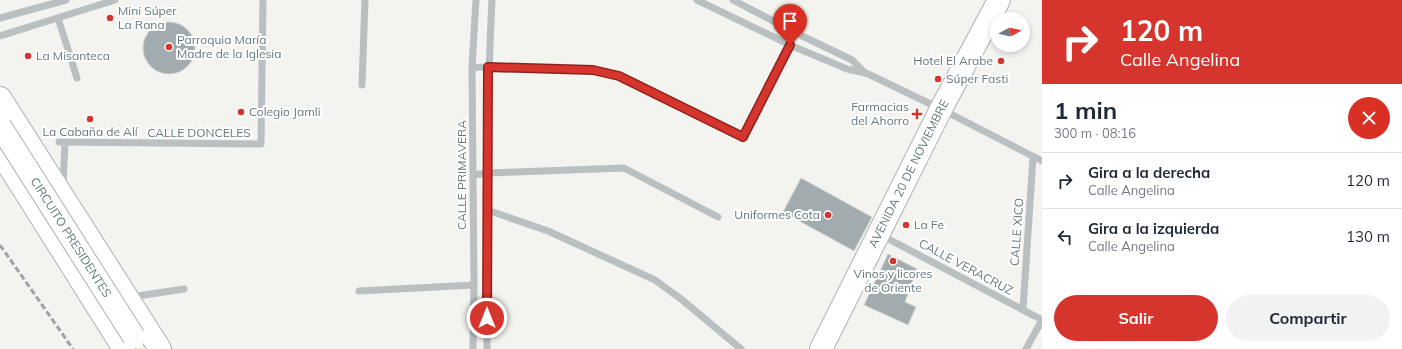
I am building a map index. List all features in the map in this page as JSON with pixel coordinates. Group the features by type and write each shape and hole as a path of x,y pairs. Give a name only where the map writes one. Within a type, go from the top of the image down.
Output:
{"main road":[{"name":"AVENIDA 20 DE NOVIEMBRE","path":"821,349 941,109 999,0"},
{"path":"0,98 126,298 160,349"},
{"name":"CIRCUITO PRESIDENTES","path":"0,126 131,346"},
{"path":"0,133 9,130 16,130 22,133"},
{"name":"CIRCUITO PRESIDENTES","path":"0,152 131,346"},
{"path":"0,169 110,349"}],"street":[{"path":"0,18 66,0"},
{"path":"0,36 115,0"},
{"name":"CALLE DONCELES","path":"62,197 62,143 261,144 263,0"},
{"path":"362,85 365,0"},
{"name":"CALLE PRIMAVERA","path":"473,349 474,285 472,67 476,0"},
{"name":"CALLE PRIMAVERA","path":"487,349 488,67 492,0"},
{"path":"697,0 790,45 847,69 866,73 941,109 1042,161"},
{"path":"733,0 852,60 866,73"},
{"path":"58,18 78,78"},
{"path":"472,67 593,70 619,76 743,137 796,33"},
{"name":"CALLE XICO","path":"1023,309 1033,157"},
{"path":"473,175 488,173 624,168 718,216"},
{"path":"487,210 548,231 655,280 681,299 741,349"},
{"name":"CALLE VERACRUZ","path":"879,234 1042,320"},
{"path":"359,291 474,285"},
{"path":"126,298 184,289"},
{"path":"1026,349 1042,320"}],"building":[{"name":"Parroquia María Madre de la Iglesia","path":"164,22 174,22 188,29 195,43 195,53 188,67 174,74 164,74 154,70 147,63 143,53 143,43 147,33 154,26"},
{"name":"Uniformes Cota","path":"801,178 872,217 854,251 783,212"},
{"path":"888,254 917,269 905,302 916,307 908,325 864,305"}],"railway":[{"path":"0,245 73,349"}],"place":[{"name":"Mini Súper La Rana","path":"110,18"},
{"name":"Parroquia María Madre de la Iglesia","path":"169,47"},
{"name":"La Misanteca","path":"28,56"},
{"name":"Hotel El Arabe","path":"1001,61"},
{"name":"Súper Fasti","path":"938,79"},
{"name":"Colegio Jamli","path":"241,112"},
{"name":"Farmacias del Ahorro","path":"917,114"},
{"name":"La Cabaña de Alí","path":"90,119"},
{"name":"Uniformes Cota","path":"828,215"},
{"name":"La Fe","path":"906,225"},
{"name":"Vinos y licores de Oriente","path":"893,261"}],"route":[{"path":"487,318 488,67 593,70 619,76 743,137 790,45"}]}
